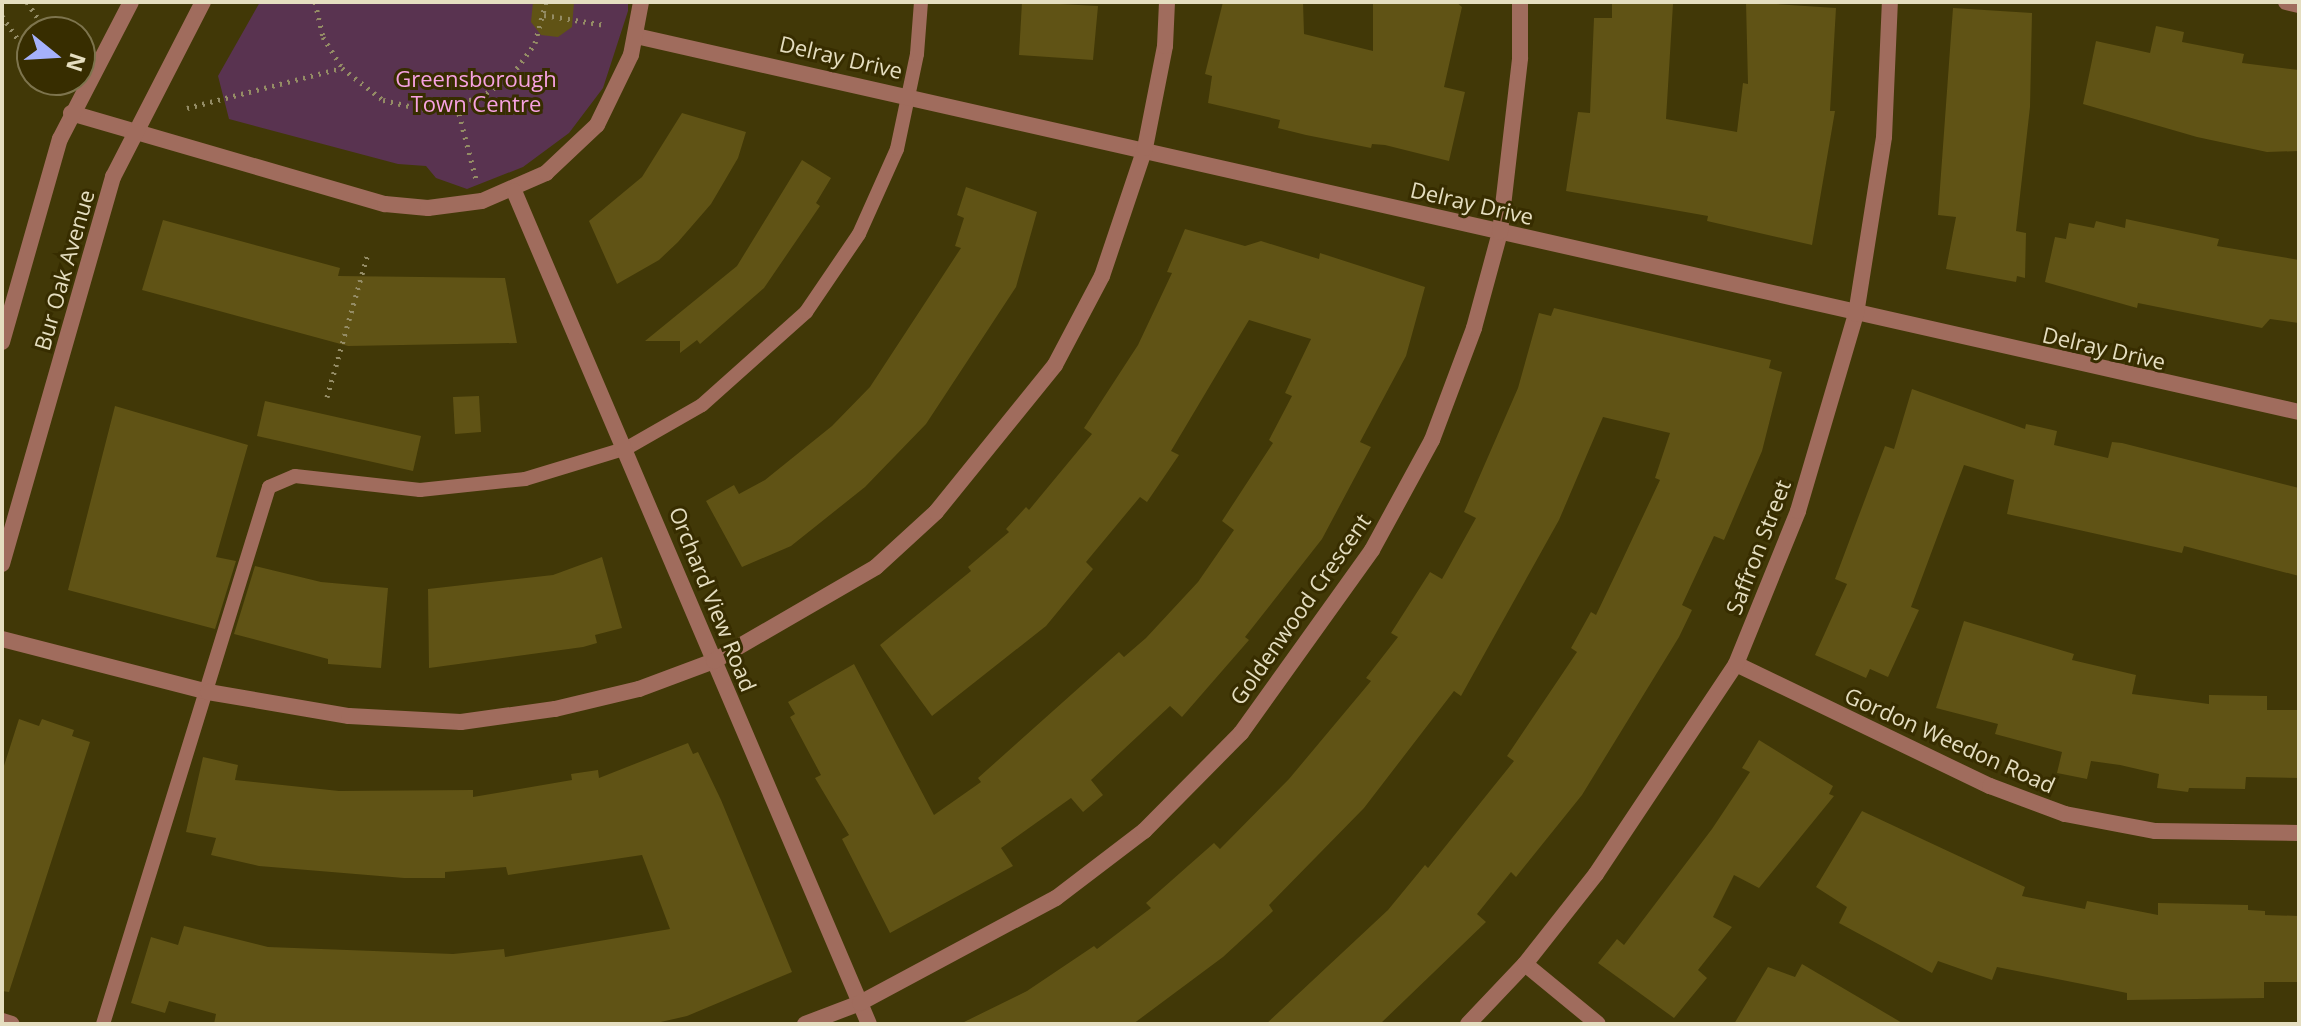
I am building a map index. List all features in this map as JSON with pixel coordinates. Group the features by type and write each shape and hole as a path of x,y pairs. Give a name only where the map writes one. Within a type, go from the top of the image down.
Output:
{"street":[{"name":"Bur Oak Avenue","path":"2,342 45,183 71,113 131,2"},
{"name":"Bur Oak Avenue","path":"2,564 113,177 132,134 203,2"},
{"path":"71,113 132,134 385,204 428,208 482,201 514,191 553,168 597,125 617,91 636,36 641,2"},
{"path":"2,639 208,692 349,716 461,722 611,695 714,661 876,567 936,512 994,445 1055,365 1102,276 1145,148 1165,46 1167,2"},
{"name":"Goldenwood Crescent","path":"805,1024 860,1003 1056,898 1144,831 1241,733 1372,550 1432,440 1474,328 1500,232 1520,58 1520,2"},
{"name":"Saffron Street","path":"1468,1024 1525,964 1674,765 1736,664 1798,511 1856,314 1884,137 1890,2"},
{"path":"2286,2 2299,5"},
{"name":"Delray Drive","path":"636,36 1145,148 1856,314 2299,412"},
{"name":"Orchard View Road","path":"514,191 627,448 869,1024"},
{"name":"Gordon Weedon Road","path":"1736,664 1990,786 2065,814 2155,831 2299,833"},
{"path":"1525,964 1598,1024"},
{"path":"2,1021 12,1024"}],"lane":[{"path":"103,1024 208,692 260,504 275,482 295,476 385,489 455,490 525,479 627,448 715,396 806,312 859,234 880,193 910,96 921,2"}],"path":[{"path":"315,2 323,37 342,68 366,90 402,106 457,106 480,98 512,75 535,43 546,2"},
{"path":"544,15 605,25"},
{"path":"2,16 16,37"},
{"path":"187,108 342,68"},
{"path":"457,106 482,201"},
{"path":"327,397 368,253"}],"green space":[{"name":"Greensborough Town Centre","path":"260,2 628,2 628,11 603,88 569,133 523,167 467,189 436,178 426,166 398,164 229,119 218,76"}],"building":[{"path":"533,2 574,2 572,27 558,37 541,35 531,22"},
{"path":"1022,2 1098,6 1093,60 1019,55"},
{"path":"1223,2 1303,2 1304,34 1373,51 1373,2 1456,2 1462,7 1444,87 1465,92 1449,161 1385,145 1372,144 1371,148 1306,135 1278,128 1280,120 1208,103 1212,76 1205,74"},
{"path":"1746,2 1836,8 1830,111 1835,111 1812,245 1707,221 1708,216 1566,191 1578,112 1590,113 1594,18 1612,18 1612,4 1673,4 1666,119 1737,132 1743,83 1748,84"},
{"path":"1953,8 2032,13 2030,107 2016,231 2026,233 2025,278 2017,276 2016,282 1946,269 1956,217 1938,215"},
{"path":"2156,26 2184,32 2182,42 2244,54 2242,63 2299,70 2299,151 2267,152 2197,137 2083,104 2096,41 2150,53"},
{"path":"682,113 746,132 738,158 711,204 678,242 659,260 617,284 589,221 642,177"},
{"path":"802,160 831,178 816,203 820,206 764,288 700,344 697,340 680,353 680,341 645,341 737,266"},
{"path":"966,187 1037,212 1016,287 926,424 865,487 791,546 742,567 706,501 734,485 739,494 765,480 832,426 870,387 961,248 955,246 964,218 957,215"},
{"path":"2126,219 2219,239 2217,246 2299,260 2299,323 2270,319 2262,328 2138,303 2137,308 2045,282 2055,237 2066,239 2069,223 2094,228 2096,221 2125,228"},
{"path":"163,220 340,268 338,276 505,278 517,343 348,346 142,290"},
{"path":"1185,229 1245,246 1261,241 1319,259 1320,253 1425,287 1406,356 1360,442 1371,447 1322,539 1245,637 1249,640 1182,717 1170,706 1091,780 1103,795 1083,812 1071,798 1001,848 1013,866 890,933 842,839 849,835 815,778 821,775 790,717 795,714 788,702 854,664 934,815 981,782 978,778 1119,652 1124,657 1146,638 1198,582 1234,530 1222,521 1273,443 1269,440 1292,396 1285,393 1311,339 1249,320 1171,451 1179,455 1147,502 1140,497 1086,562 1093,569 1046,626 932,716 880,645 971,571 968,567 1009,532 1006,529 1026,507 1029,510 1092,434 1084,428 1138,345 1172,273 1167,272"},
{"path":"1554,308 1771,360 1769,368 1782,372 1762,451 1724,540 1714,536 1682,605 1692,610 1679,637 1582,795 1516,877 1511,872 1477,914 1486,922 1380,1024 1266,1024 1388,910 1425,865 1428,868 1514,761 1507,756 1577,652 1571,648 1591,612 1596,615 1620,565 1660,480 1655,478 1670,433 1603,417 1559,520 1461,696 1454,691 1364,808 1269,905 1273,911 1223,957 1133,1024 960,1024 1027,991 1094,946 1097,949 1151,908 1146,903 1214,843 1220,849 1289,779 1371,681 1366,678 1398,637 1391,633 1430,572 1442,579 1476,518 1464,512 1518,388 1539,313 1551,316"},
{"path":"1912,389 2025,429 2026,424 2057,431 2054,445 2108,458 2112,442 2122,443 2299,488 2299,576 2184,546 2182,553 2007,514 2014,480 1964,465 1911,607 1919,610 1888,677 1870,669 1866,678 1815,655 1847,584 1835,579 1885,446 1894,449"},
{"path":"479,396 481,432 455,434 453,397"},
{"path":"265,401 421,436 413,471 257,436"},
{"path":"115,406 248,445 216,557 236,561 215,629 68,590"},
{"path":"602,557 622,628 595,635 597,643 583,647 429,668 428,589 553,575"},
{"path":"255,566 321,582 388,588 381,668 328,664 328,659 234,634"},
{"path":"1964,621 2074,654 2072,660 2136,675 2132,694 2209,704 2209,695 2267,696 2267,710 2299,710 2299,778 2246,777 2245,789 2189,788 2188,792 2157,788 2159,774 2120,765 2091,761 2087,779 2057,773 2062,752 1995,734 1998,724 1936,708"},
{"path":"19,719 39,726 42,719 74,730 72,736 90,742 9,992 2,991 2,772"},
{"path":"1759,740 1833,786 1829,794 1834,796 1759,888 1734,875 1713,917 1732,927 1698,970 1707,978 1674,1018 1598,963 1617,939 1624,945 1712,829 1750,772 1742,768"},
{"path":"688,743 693,754 698,752 721,800 792,972 687,1016 652,1024 214,1024 216,1014 169,1001 165,1013 131,1003 151,937 178,945 184,926 268,947 453,954 504,949 505,957 670,929 642,855 508,875 506,867 445,872 445,878 404,878 259,866 211,855 216,838 186,832 203,757 238,765 235,780 339,791 473,790 473,797 572,780 571,774 598,770 599,778"},
{"path":"1862,811 2025,887 2022,896 2085,909 2087,901 2158,915 2158,903 2248,905 2248,910 2265,911 2265,915 2299,916 2299,982 2264,982 2264,998 2127,1000 2127,993 1997,967 1992,980 1938,961 1932,973 1839,923 1847,907 1816,887"},
{"path":"1802,964 1904,1024 1734,1024 1768,967 1795,977"}]}
